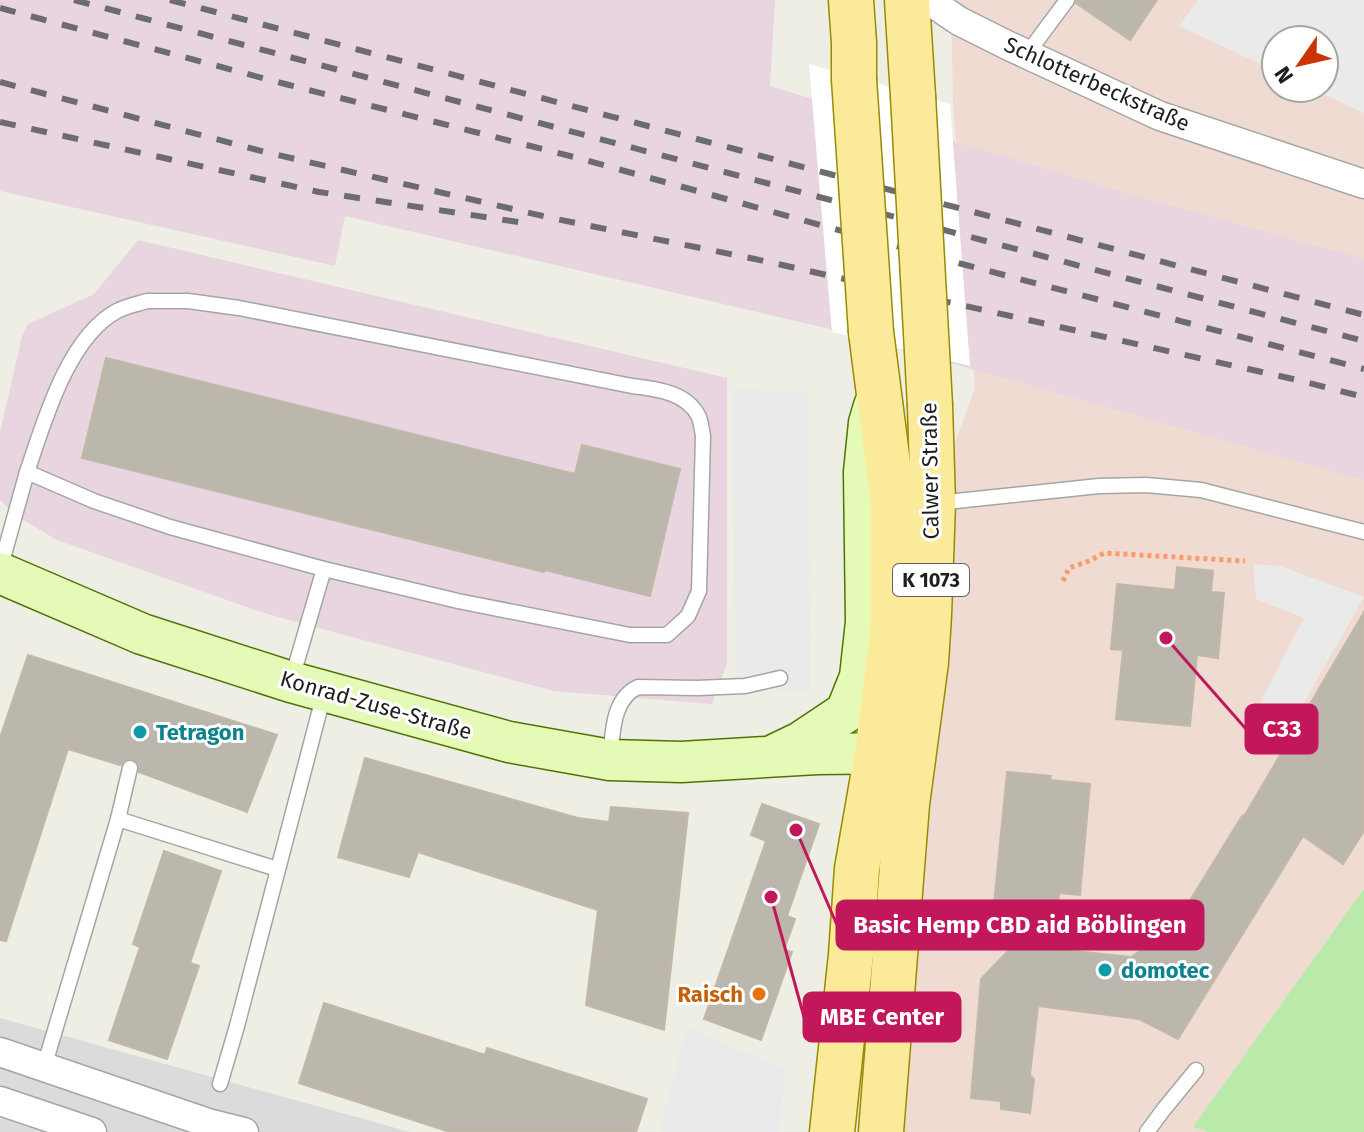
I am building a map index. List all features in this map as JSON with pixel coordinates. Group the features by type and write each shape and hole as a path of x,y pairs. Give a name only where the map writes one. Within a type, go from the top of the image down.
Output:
{"main road":[{"name":"Calwer Straße","path":"851,0 871,332 878,392 913,503"},
{"name":"Calwer Straße","path":"881,1132 907,804 895,753 893,626 930,406 907,0"},
{"name":"Calwer Straße","path":"832,1132 857,869 895,753"}],"street":[{"name":"Schlotterbeckstraße","path":"928,0 959,21 1160,116 1364,184"},
{"name":"Calwer Straße","path":"846,712 860,677 866,622 864,472 869,423 878,392"},
{"name":"Konrad-Zuse-Straße","path":"0,571 142,634 307,687 509,742 610,760 681,762 895,753"},
{"name":"Konrad-Zuse-Straße","path":"769,758 801,742 846,712"},
{"path":"0,1052 208,1123 244,1132"},
{"path":"0,1101 92,1132"}],"lane":[{"path":"1027,54 1067,0"},
{"path":"0,571 27,472 51,404 72,359 93,331 117,311 147,301 188,301 239,308 666,391 685,401 698,415 703,436 699,591 688,616 667,635 630,635 458,601 324,569 170,527 94,501 27,472"},
{"path":"913,503 1099,486 1146,485 1201,490 1364,532"},
{"path":"220,1084 277,869 307,687 307,625 324,569"},
{"path":"610,760 615,719 629,691 638,687 745,686 780,678"},
{"path":"44,1067 118,819 130,768"},
{"path":"118,819 277,869"},
{"path":"1147,1132 1196,1070"}],"path":[{"path":"1063,581 1069,568 1104,553 1245,561"}],"shaded area":[{"path":"0,0 775,0 770,86 1126,193 1364,259 1364,480 830,329 345,216 335,266 0,191"},
{"path":"951,0 1364,0 1364,1132 881,1132 933,503 975,388 953,105"},
{"path":"1198,0 1364,0 1364,113 1340,102 1340,24 1260,24 1260,64 1179,26"},
{"path":"138,240 727,378 727,664 712,704 554,691 307,625 264,613 57,540 15,515 0,500 0,433 22,336 28,324 94,294"},
{"path":"732,390 808,391 810,692 736,687"},
{"path":"1253,564 1280,566 1364,597 1287,732 1251,720 1304,618 1256,599"},
{"path":"0,1018 410,1132 0,1132"},
{"path":"687,1028 785,1068 780,1132 659,1132"}],"green space":[{"path":"1364,889 1364,1132 1208,1132 1193,1127"}],"pier":[{"path":"809,64 950,104 970,366 832,332"}],"building":[{"path":"1077,0 1157,0 1130,40 1076,3"},
{"path":"106,358 575,474 582,445 680,469 650,596 82,458"},
{"path":"1177,567 1213,571 1211,592 1224,593 1218,658 1197,655 1190,726 1116,719 1123,650 1111,649 1117,584 1175,590"},
{"path":"1364,612 1364,831 1343,864 1303,836 1178,1039 1139,1019 1038,1006 1030,1075 1034,1079 1030,1113 1001,1109 1001,1101 971,1098 981,979 1035,923 1002,919 1003,905 994,904 1007,772 1090,784 1080,895 1059,893 1055,949 1131,957 1173,928 1245,815"},
{"name":"Tetragon","path":"28,655 277,735 247,812 139,772 139,764 133,759 126,759 120,765 68,749 6,941 0,940 0,738"},
{"path":"365,758 578,818 609,822 611,807 688,813 664,1030 586,1005 598,910 418,852 409,877 338,857"},
{"path":"762,804 819,824 787,916 795,919 784,950 792,952 761,1040 704,1019 766,841 751,835"},
{"path":"164,851 221,871 190,963 199,966 167,1059 109,1040 140,947 133,944"},
{"path":"324,1003 485,1055 487,1048 647,1099 636,1132 450,1132 299,1083"}],"railway":[{"path":"74,0 1364,341"},
{"path":"170,0 1364,315"},
{"path":"0,8 574,157 962,264 1364,369"},
{"path":"0,82 265,152 1364,397"},
{"path":"0,122 319,192 531,224"}],"place":[{"name":"C33","path":"1166,638"},
{"name":"Tetragon","path":"140,732"},
{"name":"Basic Hemp CBD aid Böblingen","path":"796,830"},
{"name":"MBE Center","path":"771,897"},
{"name":"domotec","path":"1105,970"},
{"name":"Raisch","path":"759,994"}]}
